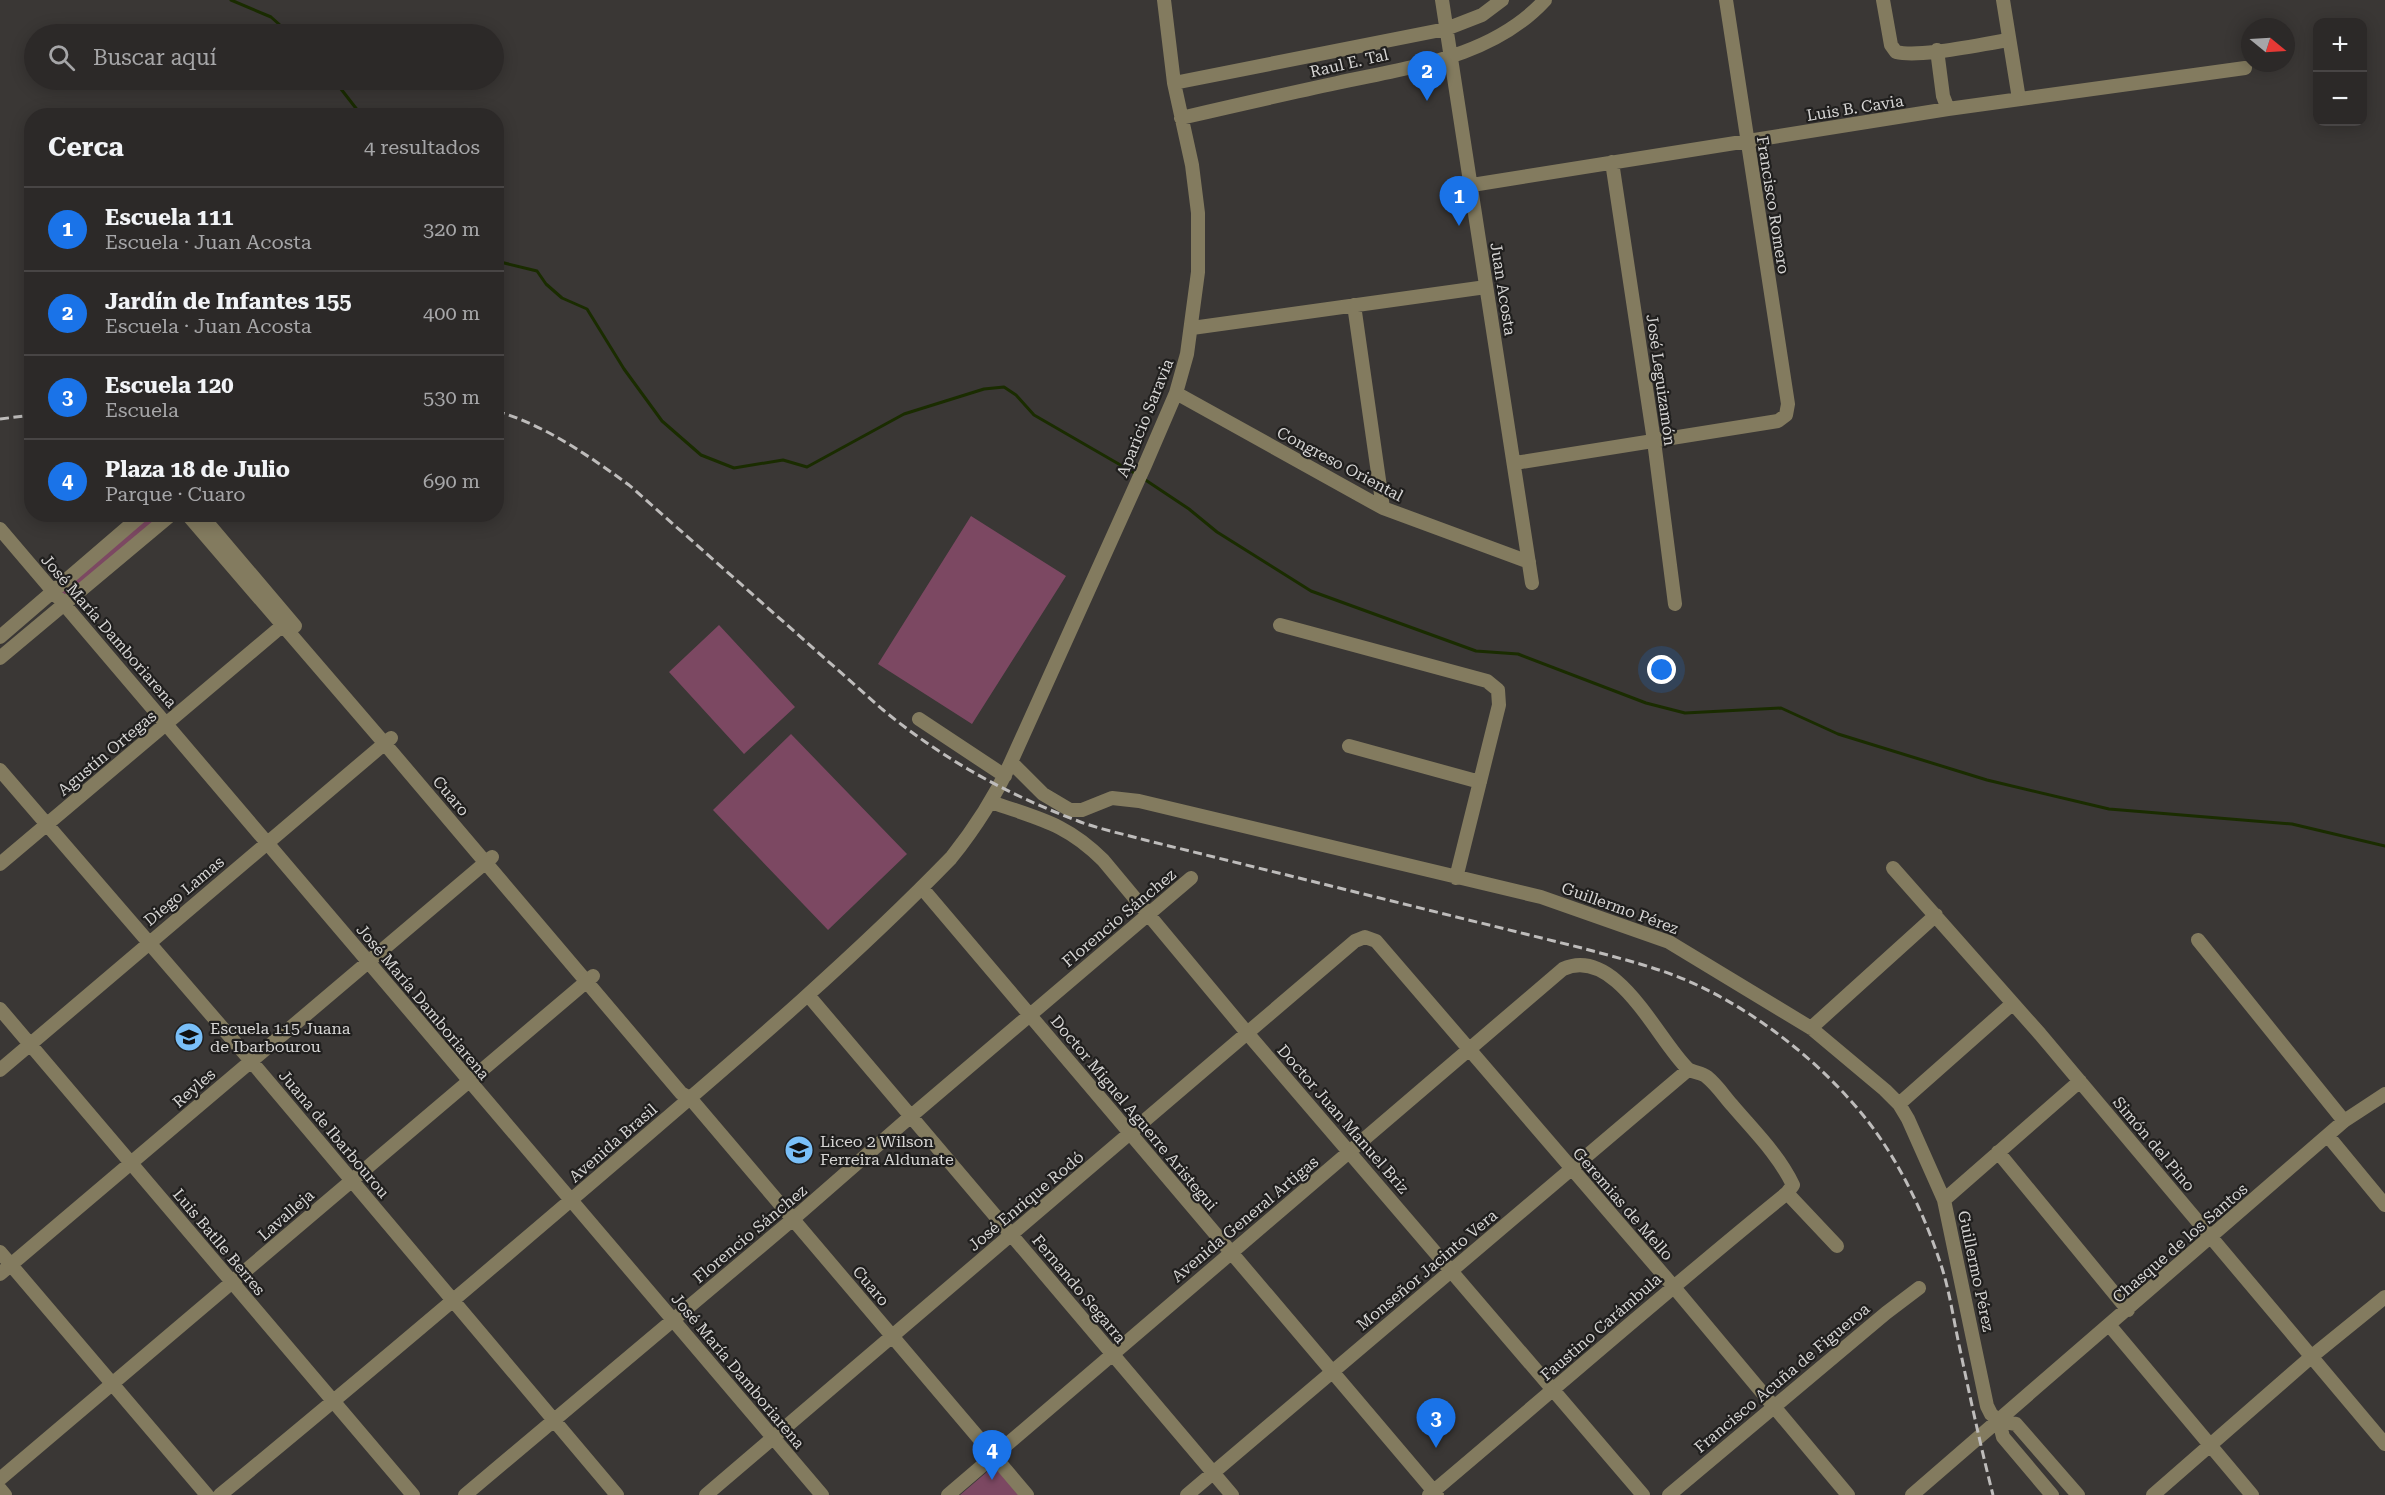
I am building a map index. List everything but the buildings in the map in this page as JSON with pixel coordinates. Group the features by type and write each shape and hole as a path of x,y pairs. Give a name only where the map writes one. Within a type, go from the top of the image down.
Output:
{"street":[{"name":"Aparicio Saravia","path":"1002,782 1176,393 1192,328 1198,273 1198,213 1195,183 1174,83 1164,0"},
{"name":"Juan Acosta","path":"1442,0 1533,583"},
{"name":"Raul E. Tal","path":"1174,83 1446,29 1482,15 1502,0"},
{"name":"Raul E. Tal","path":"1181,117 1450,56 1486,43 1507,31 1545,0"},
{"name":"Francisco Romero","path":"1654,441 1778,421 1786,415 1788,404 1726,0"},
{"path":"1882,0 1892,45 1896,52 1904,54 2009,40"},
{"path":"2003,0 2019,99"},
{"path":"1937,50 1943,96 1948,109"},
{"name":"Luis B. Cavia","path":"1472,184 1948,109 2241,69"},
{"name":"José Leguizamón","path":"1612,162 1654,441 1675,604"},
{"path":"1192,328 1486,286"},
{"path":"1354,305 1383,508"},
{"name":"Congreso Oriental","path":"1176,393 1383,508 1529,561"},
{"path":"1515,463 1654,441"},
{"path":"0,637 134,522"},
{"path":"0,658 163,522"},
{"name":"Cuaro","path":"193,522 286,623 590,979 687,1088 690,1098 1027,1495"},
{"name":"Cuaro","path":"206,522 286,623"},
{"name":"José María Damboriarena","path":"0,529 822,1495"},
{"name":"Agustín Ortegas","path":"0,864 286,623"},
{"path":"1280,625 1487,681 1498,690 1499,705 1456,878"},
{"path":"919,719 1002,782"},
{"name":"Diego Lamas","path":"0,1070 388,741"},
{"path":"1349,746 1480,782"},
{"name":"Guillermo Pérez","path":"1011,762 1043,794 1070,810 1082,810 1113,798 1139,801 1541,897 1669,942 1811,1028 1841,1051 1899,1104 1944,1200 1987,1406 1999,1421 2003,1437 2052,1495"},
{"name":"Juana de Ibarbourou","path":"0,770 617,1495"},
{"name":"Avenida Brasil","path":"220,1495 571,1200 808,995 922,888 958,850 1002,782"},
{"name":"Doctor Juan Manuel Briz","path":"991,802 1058,825 1084,842 1103,860 1248,1034 1643,1495"},
{"name":"Reyles","path":"0,1274 489,860"},
{"name":"Simón del Pino","path":"1893,868 2080,1081 2385,1444"},
{"name":"Florencio Sánchez","path":"465,1495 792,1220 910,1116 1191,878"},
{"name":"Doctor Miguel Aguerre Aristegui","path":"922,888 1433,1494"},
{"path":"1811,1028 1936,915"},
{"name":"José Enrique Rodó","path":"706,1495 1355,941 1370,938"},
{"name":"Geremias de Mello","path":"1370,938 1376,941 1848,1495"},
{"path":"2198,940 2344,1121"},
{"name":"Avenida General Artigas","path":"948,1495 1563,969 1579,964 1598,970 1614,980 1628,992 1688,1070"},
{"name":"Lavalleja","path":"0,1479 590,979"},
{"name":"Fernando Segarra","path":"808,995 1232,1495"},
{"path":"1899,1104 2012,1004"},
{"name":"Luis Batlle Berres","path":"0,1009 231,1284 413,1495"},
{"path":"1688,1070 1707,1077 1782,1162 1790,1189 1837,1246"},
{"name":"Monseñor Jacinto Vera","path":"1186,1495 1333,1373 1688,1070"},
{"path":"1944,1200 2080,1081"},
{"name":"Chasque de los Santos","path":"1912,1495 2110,1326 2344,1121 2385,1094"},
{"path":"2328,1136 2385,1205"},
{"path":"1998,1152 2128,1310"},
{"name":"Faustino Carámbula","path":"1433,1494 1672,1286 1790,1189"},
{"path":"0,1252 207,1495"},
{"name":"Francisco Acuña de Figueroa","path":"1669,1495 1919,1288"},
{"path":"2153,1495 2311,1357 2385,1297"},
{"path":"2110,1326 2253,1495"},
{"path":"1999,1421 2016,1425 2078,1495"},
{"path":"0,1489 5,1495"}],"shaded area":[{"path":"971,516 1066,576 972,724 878,664"},
{"path":"141,522 155,522 66,596 63,596 61,590"},
{"path":"719,625 795,707 744,754 669,672"},
{"path":"791,734 907,854 828,930 713,810"},
{"path":"995,1465 1020,1495 960,1495"}],"waterway":[{"path":"231,0 271,17 279,24"},
{"path":"342,90 356,108"},
{"path":"504,263 537,271 546,284 562,298 587,309 624,369 662,421 701,455 734,468 783,460 807,467 904,414 984,389 1004,387 1016,395 1034,415 1136,474"},
{"path":"1144,479 1189,509 1217,532 1311,591 1476,651 1518,654 1646,703 1685,713 1781,708 1838,734 1987,780 2109,809 2292,824 2385,846"}],"railway":[{"path":"504,414 549,433 629,485 904,727 951,759 1000,787 1078,821 1111,831 1641,964 1699,986 1747,1012 1770,1028 1814,1064 1853,1103 1892,1156 1911,1192 1928,1228 1944,1274 1993,1495"},
{"path":"0,419 24,416"}],"place":[{"name":"Jardín de Infantes 155","path":"1427,101"},
{"name":"Escuela 111","path":"1459,226"},
{"name":"Escuela 115 Juana de Ibarbourou","path":"189,1037"},
{"name":"Liceo 2 Wilson Ferreira Aldunate","path":"799,1150"},
{"name":"Escuela 120","path":"1436,1448"},
{"name":"Plaza 18 de Julio","path":"992,1480"}]}
